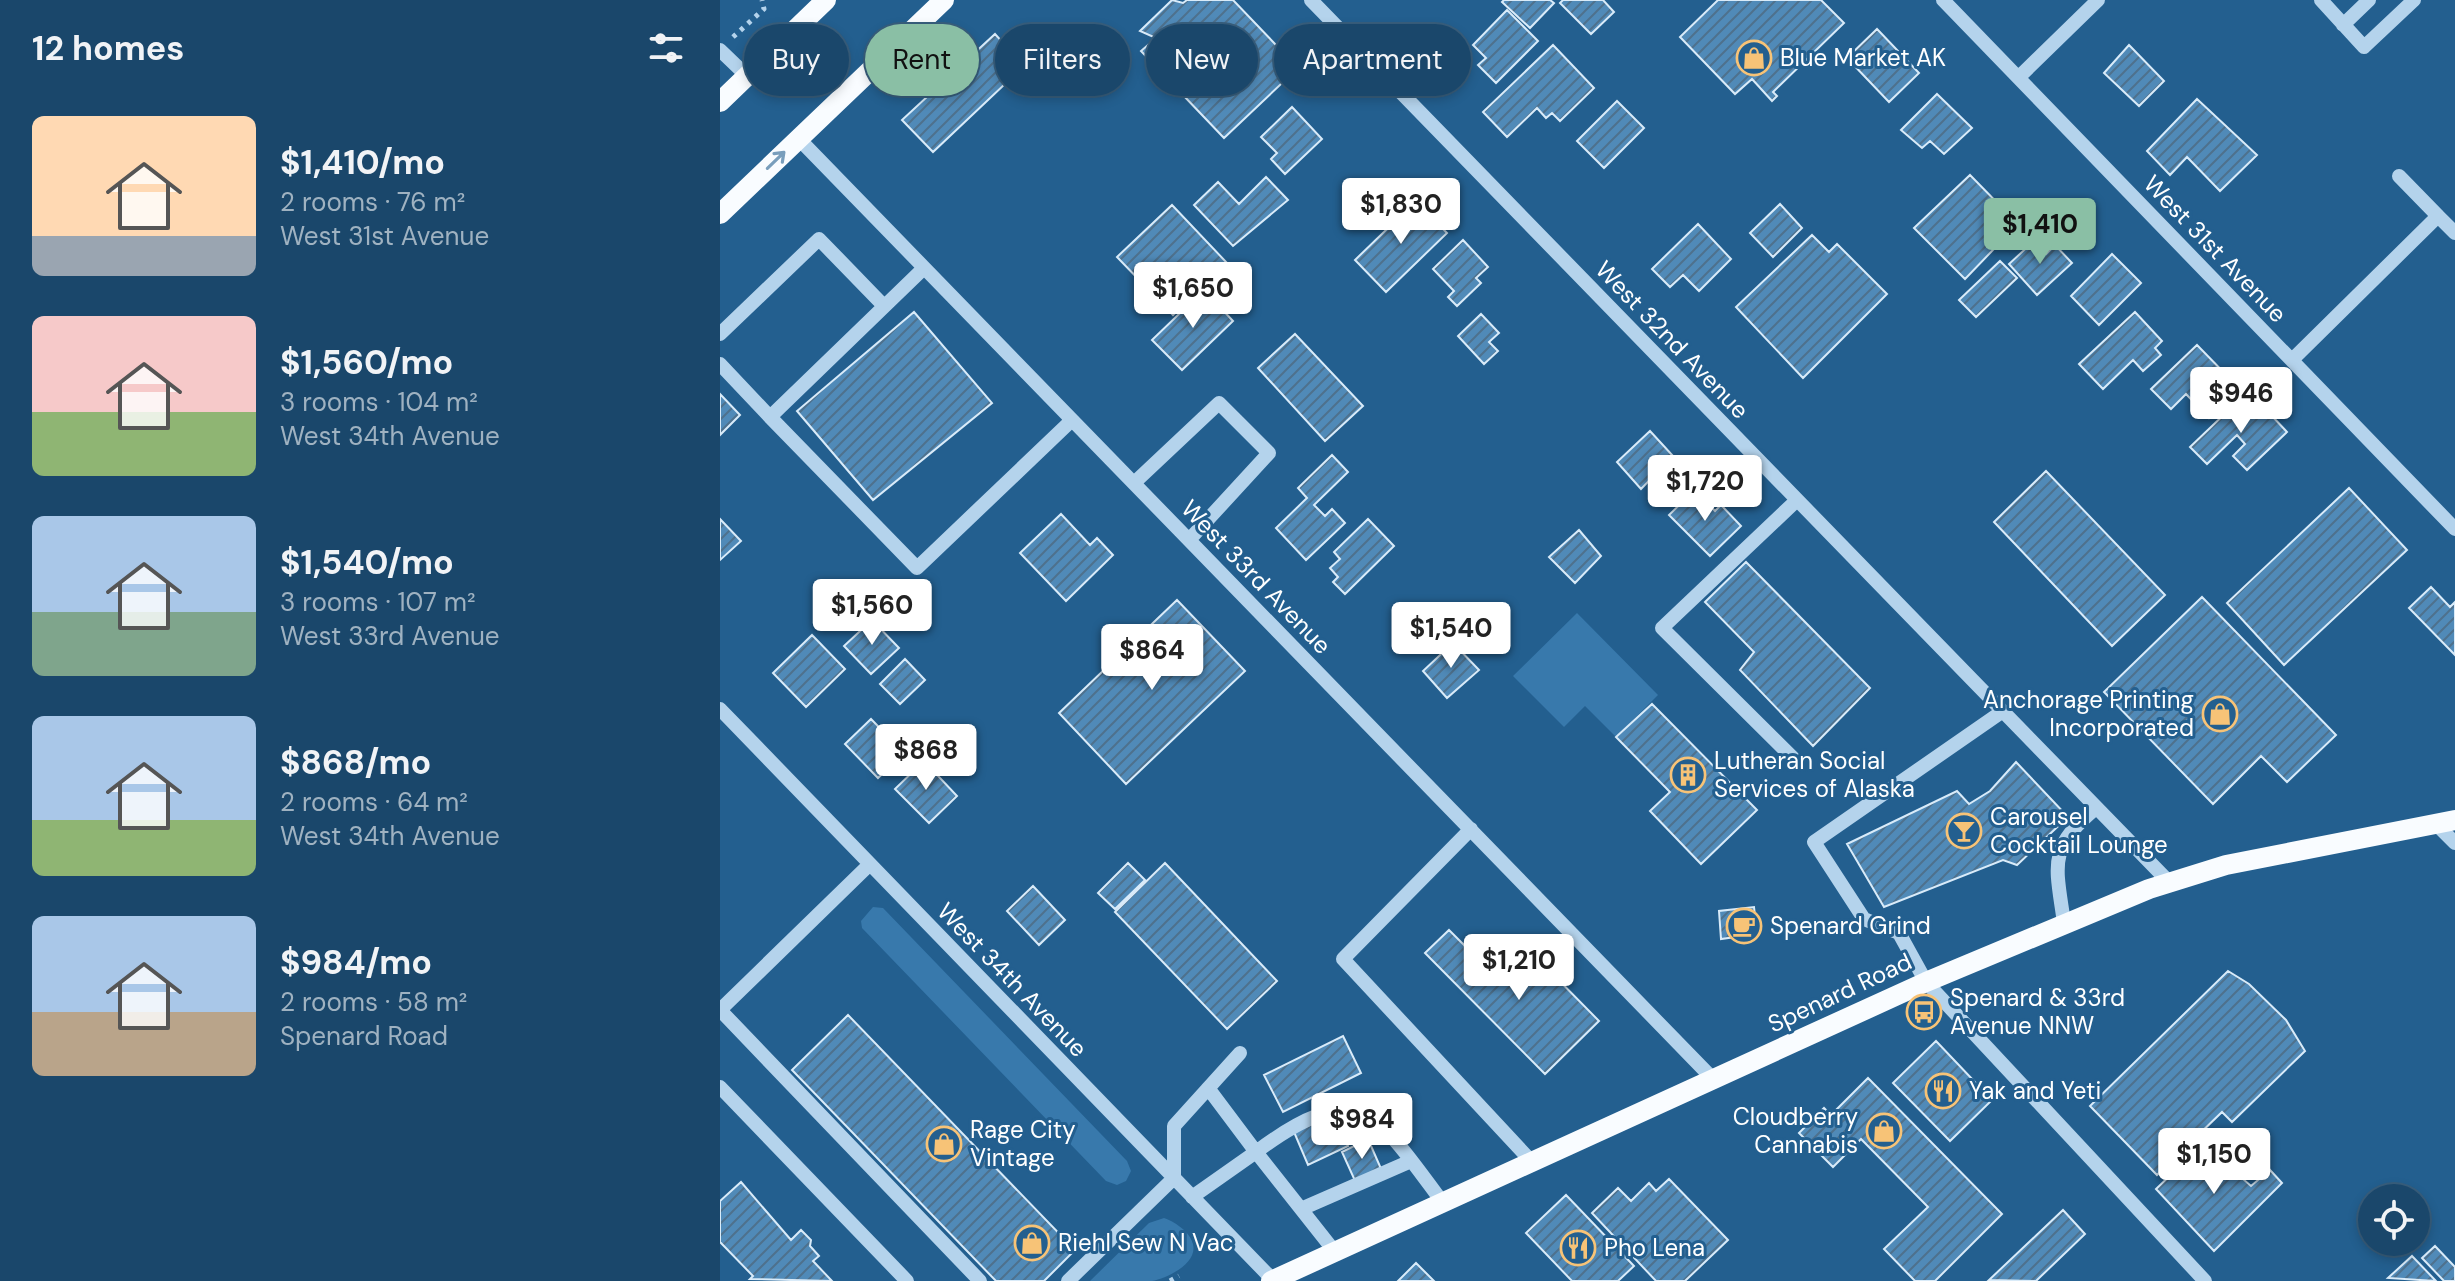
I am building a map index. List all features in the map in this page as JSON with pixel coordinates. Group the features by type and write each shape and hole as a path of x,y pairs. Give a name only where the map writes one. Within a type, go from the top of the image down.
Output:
{"main road":[{"path":"801,24 826,0"},
{"path":"720,214 944,0"},
{"path":"720,102 744,79"},
{"name":"Spenard Road","path":"1272,1280 1926,982 2169,882 2226,865 2446,822"}],"street":[{"name":"West 32nd Avenue","path":"1311,0 2169,882"},
{"name":"West 31st Avenue","path":"1943,0 2455,529"},
{"path":"2019,77 2098,0"},
{"path":"2321,0 2364,47 2414,0"},
{"path":"2343,25 2369,0"},
{"path":"726,45 744,72"},
{"name":"West 33rd Avenue","path":"799,139 1714,1080"},
{"path":"2399,176 2455,233"},
{"path":"2292,360 2438,216"},
{"path":"720,334 819,239 884,306"},
{"path":"770,417 924,268"},
{"path":"720,364 917,568 1072,420"},
{"path":"1134,483 1219,403 1269,453 1189,540"},
{"path":"1793,758 1662,628 1797,500"},
{"name":"West 34th Avenue","path":"720,709 1272,1280"},
{"path":"2003,711 1814,842 1864,919 1899,933 1926,982 2205,1281"},
{"path":"2064,923 2056,863 2069,830 2096,808"},
{"path":"2446,822 2455,843"},
{"path":"1471,829 1343,959 1532,1162"},
{"path":"870,864 720,1010 980,1281"},
{"path":"1068,1281 1174,1178 1174,1126 1240,1053"},
{"path":"720,1087 907,1281"},
{"path":"1208,1088 1335,1252"},
{"path":"1192,1197 1290,1126 1328,1111 1351,1108 1379,1122 1443,1203"},
{"path":"1301,1209 1411,1161"}],"path":[{"path":"726,45 764,9 762,0"},
{"path":"1170,1281 1179,1276"}],"shaded area":[{"path":"1577,613 1658,695 1616,737 1585,706 1564,727 1513,676"},
{"path":"873,907 883,908 1127,1161 1131,1171 1126,1181 1117,1185 1106,1181 862,928 861,921"},
{"path":"1164,1218 1180,1227 1192,1241 1192,1256 1181,1268 1152,1281 1090,1281 1149,1223"}],"building":[{"path":"1172,0 1183,3 1187,0 1233,0 1256,24 1147,24"},
{"path":"1550,0 1554,3 1530,28 1502,2"},
{"path":"1563,0 1603,0 1614,12 1591,34 1560,3"},
{"name":"Blue Market AK","path":"1718,0 1821,0 1844,23 1773,92 1777,96 1772,101 1752,79 1735,94 1680,37"},
{"path":"1507,10 1538,41 1496,83 1478,65 1486,58 1473,45"},
{"path":"1258,26 1274,43 1274,91 1224,138 1184,96 1258,96"},
{"path":"1877,29 1919,73 1889,102 1847,58"},
{"path":"995,34 995,93 933,152 902,120 928,96 979,96 979,49"},
{"path":"1553,45 1594,88 1560,121 1552,113 1546,118 1537,108 1507,137 1483,112"},
{"path":"2129,45 2164,81 2139,106 2104,73"},
{"path":"1937,94 1972,128 1944,154 1930,141 1922,148 1901,130"},
{"path":"2197,99 2257,155 2220,191 2187,157 2170,175 2147,151"},
{"path":"1617,101 1644,128 1604,168 1577,141"},
{"path":"1292,107 1322,139 1285,174 1271,159 1277,153 1261,137"},
{"path":"1970,175 2018,224 1965,279 1914,228"},
{"path":"1266,177 1288,200 1233,246 1194,205 1218,182 1239,204"},
{"path":"1416,201 1447,233 1386,292 1355,260"},
{"path":"1780,204 1802,228 1773,257 1750,233"},
{"path":"1172,205 1227,263 1173,315 1117,257"},
{"path":"1698,224 1731,259 1699,291 1683,275 1670,287 1652,269"},
{"path":"1812,235 1829,252 1837,244 1887,294 1803,378 1736,307"},
{"path":"1463,240 1488,267 1476,278 1481,283 1457,306 1448,297 1454,291 1433,269"},
{"path":"2034,241 2046,254 2055,245 2072,263 2037,295 2009,264"},
{"path":"2112,254 2141,283 2099,325 2071,296"},
{"path":"2000,261 2017,278 1976,317 1959,300"},
{"path":"1204,290 1233,321 1182,370 1152,340"},
{"path":"914,312 992,403 873,500 797,411"},
{"path":"2135,312 2162,341 2155,348 2161,355 2143,371 2133,360 2103,389 2079,364"},
{"path":"1481,314 1499,333 1489,342 1498,351 1484,364 1458,336"},
{"path":"1295,334 1363,406 1325,441 1258,368"},
{"path":"2197,345 2239,388 2209,418 2186,394 2171,409 2151,389"},
{"path":"720,394 740,415 720,435"},
{"path":"2256,399 2287,432 2247,470 2233,456 2245,444 2237,435 2207,464 2190,447 2232,407 2240,415"},
{"path":"1650,431 1673,456 1641,489 1617,462"},
{"path":"1332,455 1348,472 1314,505 1325,516 1332,509 1345,523 1306,560 1276,528 1307,498 1298,488"},
{"path":"2046,471 2165,595 2112,646 1994,522"},
{"path":"2349,488 2407,550 2284,665 2227,603"},
{"path":"1695,490 1715,511 1721,505 1741,526 1710,556 1669,515"},
{"path":"1061,514 1090,545 1097,538 1113,555 1066,601 1020,553"},
{"path":"720,519 741,541 720,560"},
{"path":"1368,519 1394,546 1345,594 1333,582 1338,577 1330,568 1340,559 1334,552"},
{"path":"1579,530 1601,556 1575,583 1549,557"},
{"path":"1746,562 1870,688 1813,746 1740,670 1754,652 1705,602"},
{"path":"2431,587 2450,607 2455,602 2455,655 2409,608"},
{"name":"Anchorage Printing Incorporated","path":"2202,597 2336,735 2287,782 2261,756 2213,804 2104,692"},
{"path":"1177,600 1245,671 1126,784 1059,713"},
{"path":"872,620 899,648 871,674 844,646"},
{"path":"812,635 845,669 806,707 773,673"},
{"path":"1453,643 1479,670 1447,698 1423,671"},
{"path":"905,659 925,680 900,704 880,684"},
{"name":"Lutheran Social Services of Alaska","path":"1652,704 1757,810 1701,864 1650,811 1670,792 1616,737"},
{"path":"871,719 904,753 878,778 845,744"},
{"path":"924,761 957,796 929,823 895,789"},
{"name":"Carousel Cocktail Lounge","path":"2016,762 2068,817 2017,865 2003,860 1884,907 1847,844 1957,791 1969,804 1990,791"},
{"path":"1128,863 1145,880 1115,909 1098,893"},
{"path":"1165,863 1277,981 1227,1029 1115,912"},
{"path":"1033,886 1065,920 1039,945 1007,911"},
{"path":"1754,907 1757,934 1721,939 1719,911"},
{"path":"1449,930 1501,982 1531,952 1599,1021 1545,1074 1425,953"},
{"path":"2228,971 2249,984 2286,1020 2305,1051 2232,1122 2222,1112 2157,1175 2090,1106"},
{"path":"848,1015 1075,1250 1044,1281 996,1281 792,1070"},
{"path":"1343,1036 1361,1073 1283,1112 1264,1075"},
{"name":"Yak and Yeti","path":"1936,1041 1992,1100 1950,1141 1893,1083"},
{"path":"1868,1078 2002,1214 1935,1281 1915,1281 1884,1249 1928,1207 1861,1139 1833,1167 1799,1133 1824,1108 1831,1115"},
{"path":"1334,1114 1348,1146 1308,1165 1294,1132"},
{"path":"1368,1139 1382,1171 1356,1183 1342,1152"},
{"path":"2200,1147 2214,1161 2218,1157 2251,1186 2270,1170 2282,1183 2214,1251 2156,1189"},
{"path":"1669,1179 1728,1240 1685,1281 1656,1281 1592,1213 1618,1188 1631,1201 1649,1183 1656,1191"},
{"path":"741,1182 791,1240 801,1230 811,1240 810,1246 819,1256 813,1261 832,1281 750,1279 753,1276 720,1242 720,1201"},
{"name":"Pho Lena","path":"1566,1195 1634,1266 1618,1281 1572,1281 1526,1233"},
{"path":"2063,1210 2085,1234 2036,1281 1989,1280"},
{"path":"2435,1246 2455,1267 2455,1281 2444,1281 2422,1258 2430,1256 2430,1251"},
{"path":"2412,1256 2436,1281 2388,1278"},
{"path":"1416,1263 1434,1281 1398,1281"}],"place":[{"name":"Blue Market AK","path":"1754,58"},
{"name":"Anchorage Printing Incorporated","path":"2220,714"},
{"name":"Lutheran Social Services of Alaska","path":"1688,775"},
{"name":"Carousel Cocktail Lounge","path":"1964,831"},
{"name":"Spenard Grind","path":"1744,926"},
{"name":"Spenard & 33rd Avenue NNW","path":"1924,1012"},
{"name":"Yak and Yeti","path":"1943,1091"},
{"name":"Cloudberry Cannabis","path":"1884,1131"},
{"name":"Rage City Vintage","path":"944,1144"},
{"name":"Riehl Sew N Vac","path":"1032,1243"},
{"name":"Pho Lena","path":"1578,1248"}]}
